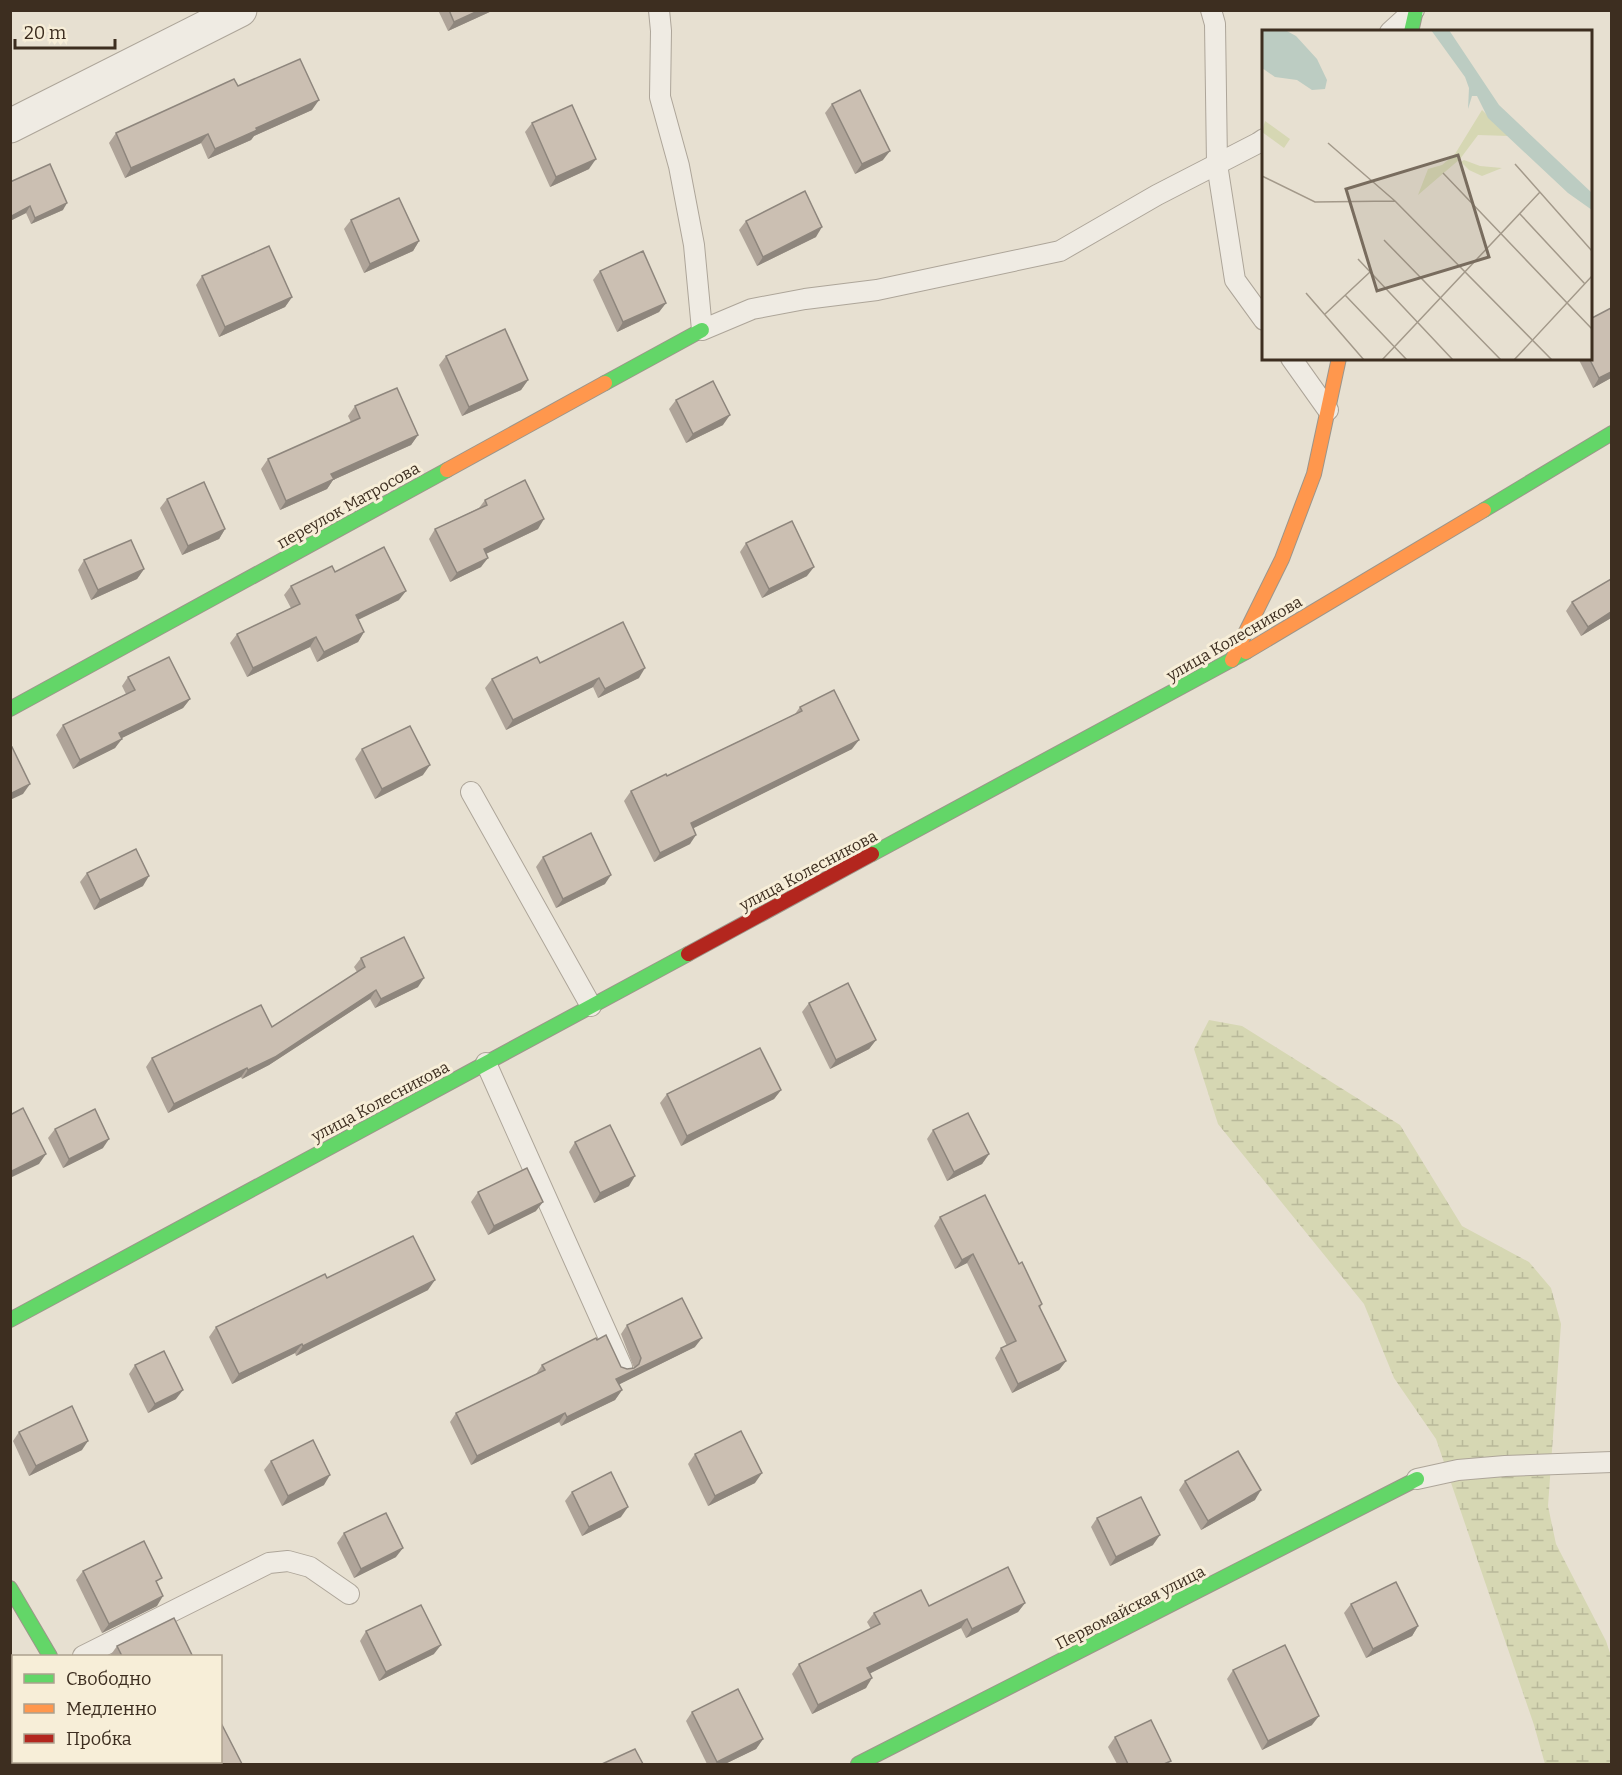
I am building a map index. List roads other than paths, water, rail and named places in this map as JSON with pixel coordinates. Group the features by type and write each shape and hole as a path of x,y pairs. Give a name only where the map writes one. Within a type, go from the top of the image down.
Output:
{"street":[{"path":"10,126 240,10"},
{"path":"1411,30 1415,10"},
{"name":"переулок Матросова","path":"10,709 702,330"},
{"path":"1232,660 1282,559 1314,474 1339,360"},
{"name":"улица Колесникова","path":"10,1320 1232,660 1611,433"},
{"name":"Первомайская улица","path":"858,1764 1418,1479"},
{"path":"10,1588 49,1655"}],"lane":[{"path":"659,10 660,97 679,166 694,245 702,330 752,309 805,299 877,290 1060,251 1157,195 1262,140"},
{"path":"1211,10 1215,24 1217,164 1235,280 1262,319"},
{"path":"1392,30 1415,10"},
{"path":"1292,360 1328,410"},
{"path":"471,792 591,1006"},
{"path":"486,1063 622,1367"},
{"path":"1418,1479 1458,1470 1611,1462"},
{"path":"85,1655 269,1563 288,1562 310,1567 349,1594"}]}
